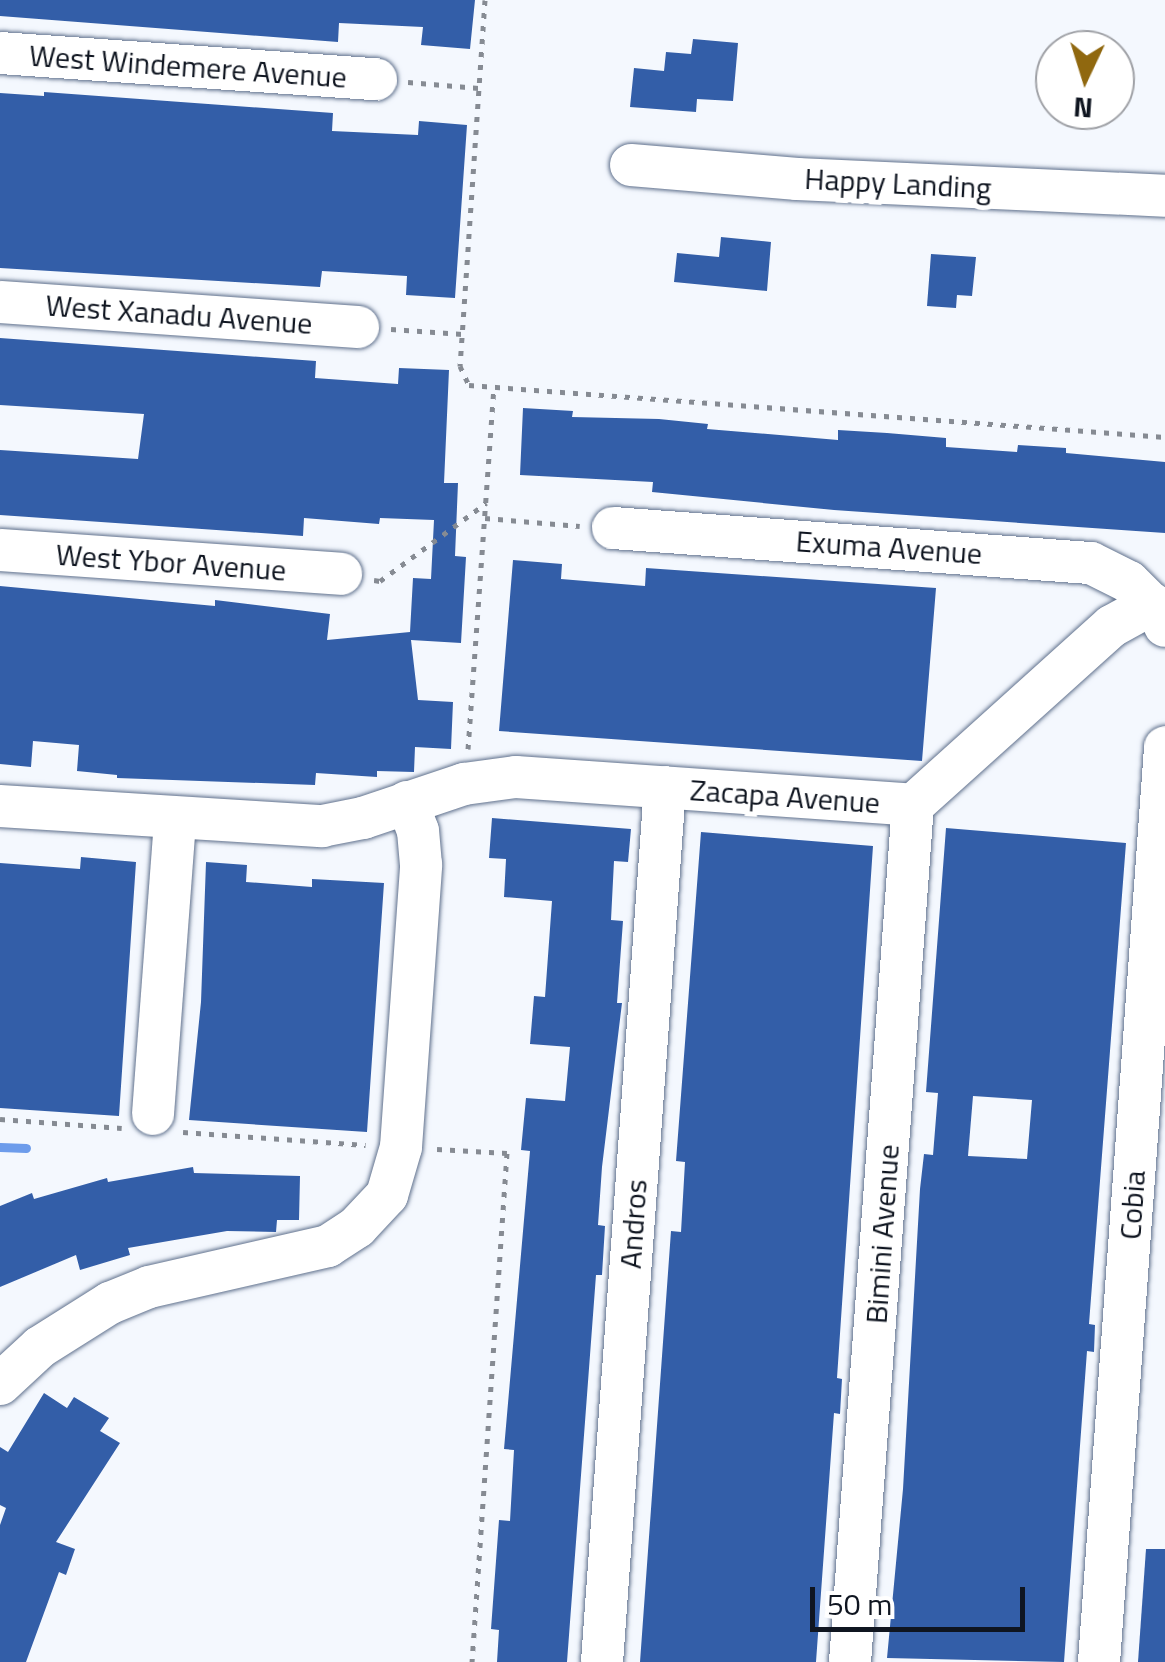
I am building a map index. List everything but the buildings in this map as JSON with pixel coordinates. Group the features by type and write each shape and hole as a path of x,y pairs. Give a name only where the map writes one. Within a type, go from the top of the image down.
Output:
{"street":[{"name":"West Windemere Avenue","path":"0,53 376,79"},
{"name":"Happy Landing","path":"632,165 798,179 1165,196"},
{"name":"West Xanadu Avenue","path":"0,302 358,326"},
{"name":"Exuma Avenue","path":"613,528 1070,560 1112,570 1159,615"},
{"name":"West Ybor Avenue","path":"0,550 341,574"},
{"name":"Zacapa Avenue","path":"0,806 175,820 322,826 465,784 530,777 913,805 1112,626 1159,615"},
{"name":"Cobia","path":"1099,1662 1165,748"},
{"name":"Andros","path":"602,1662 665,787"},
{"path":"0,1384 40,1346 110,1303 149,1287 312,1252 342,1238 387,1195 401,1147 421,857 407,802"},
{"name":"Bimini Avenue","path":"850,1662 913,805"},
{"path":"152,1124 175,820"}],"path":[{"path":"485,0 462,380 474,387 1165,437"},
{"path":"376,79 479,88"},
{"path":"358,326 462,334"},
{"path":"465,784 494,388"},
{"path":"341,574 380,581 486,503"},
{"path":"484,518 613,528"},
{"path":"0,1119 152,1124 508,1153 472,1662"}],"waterway":[{"path":"0,1147 26,1148"}]}
